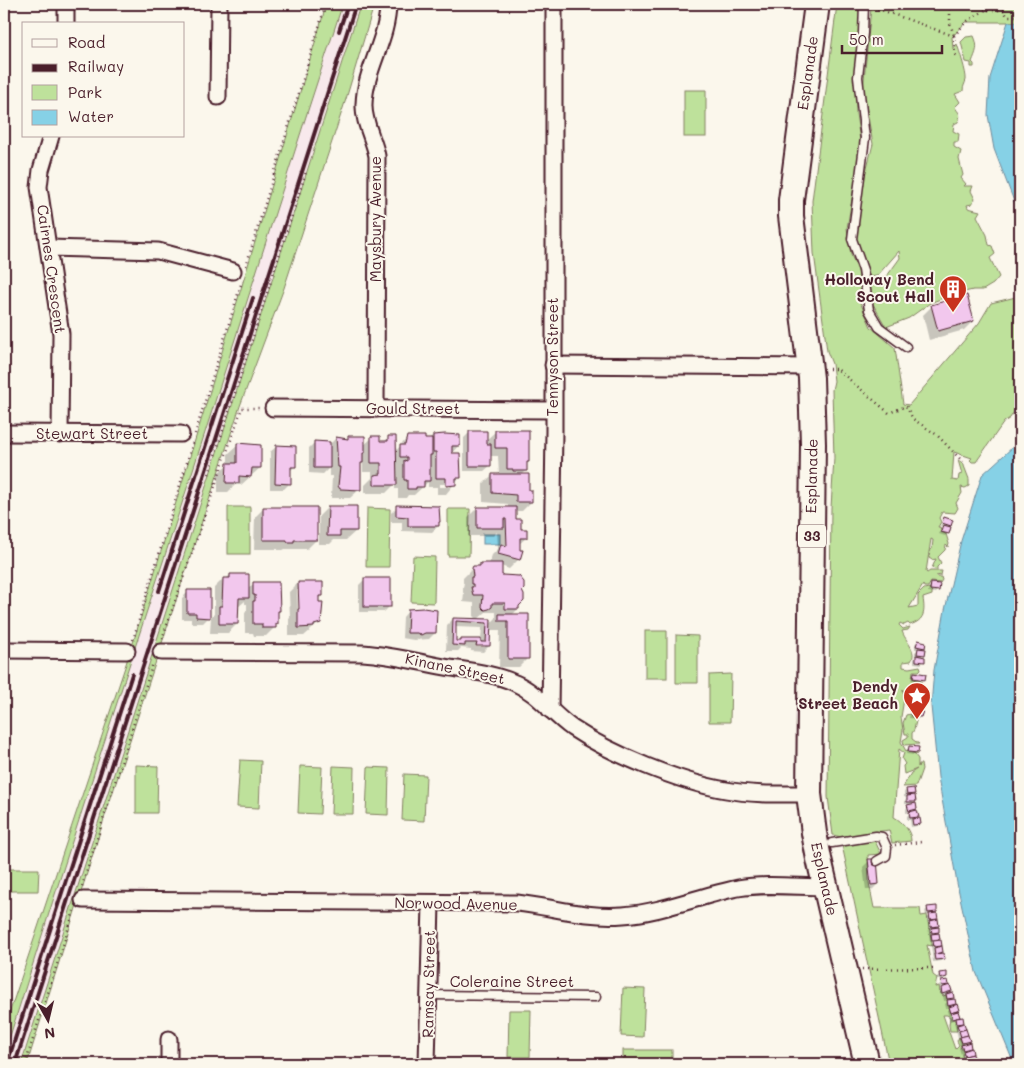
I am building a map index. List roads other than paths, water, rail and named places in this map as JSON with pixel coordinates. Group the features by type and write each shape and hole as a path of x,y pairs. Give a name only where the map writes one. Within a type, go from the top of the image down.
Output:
{"main road":[{"name":"Esplanade","path":"817,4 791,200 796,259 819,368 812,396 809,794 814,833 867,1064"}],"street":[{"path":"66,4 66,22"},
{"path":"218,97 219,4"},
{"name":"Maysbury Avenue","path":"376,409 377,156 375,143 364,114 364,103 368,79 387,22 388,4"},
{"name":"Tennyson Street","path":"550,710 554,450 552,410 554,4"},
{"name":"Cairnes Crescent","path":"50,138 39,180 61,334 60,434"},
{"path":"49,248 158,251 240,272"},
{"path":"553,365 819,368"},
{"name":"Gould Street","path":"273,408 552,410"},
{"name":"Stewart Street","path":"4,433 181,434"},
{"path":"4,650 130,647"},
{"name":"Kinane Street","path":"159,651 352,652 381,654 496,676 524,688 571,727 620,755 724,790 809,794"},
{"name":"Norwood Avenue","path":"80,897 517,904 582,914 611,916 655,910 740,888 756,886 826,887"},
{"name":"Ramsay Street","path":"427,1064 431,903"},
{"path":"169,1039 169,1064"}],"lane":[{"path":"864,4 858,77 865,138 852,239 863,270 869,310 879,328 906,347"},
{"path":"832,843 876,836 882,837 886,845 886,856 877,861"},
{"name":"Coleraine Street","path":"428,995 596,996"}],"water":[{"path":"1008,22 1020,22 1020,217 994,149 988,115 990,78"},
{"path":"1020,443 1020,1064 1014,1064 976,972 957,883 938,777 931,706 934,670 945,610 961,541 982,475 1014,446"},
{"path":"483,534 500,534 500,544 483,544"}],"railway":[{"path":"339,31 348,4"},
{"path":"15,1064 356,4"},
{"path":"159,591 253,298"},
{"path":"7,1064 132,674"}],"place":[{"name":"Holloway Bend Scout Hall","path":"953,313"},
{"name":"Dendy Street Beach","path":"917,720"}]}
